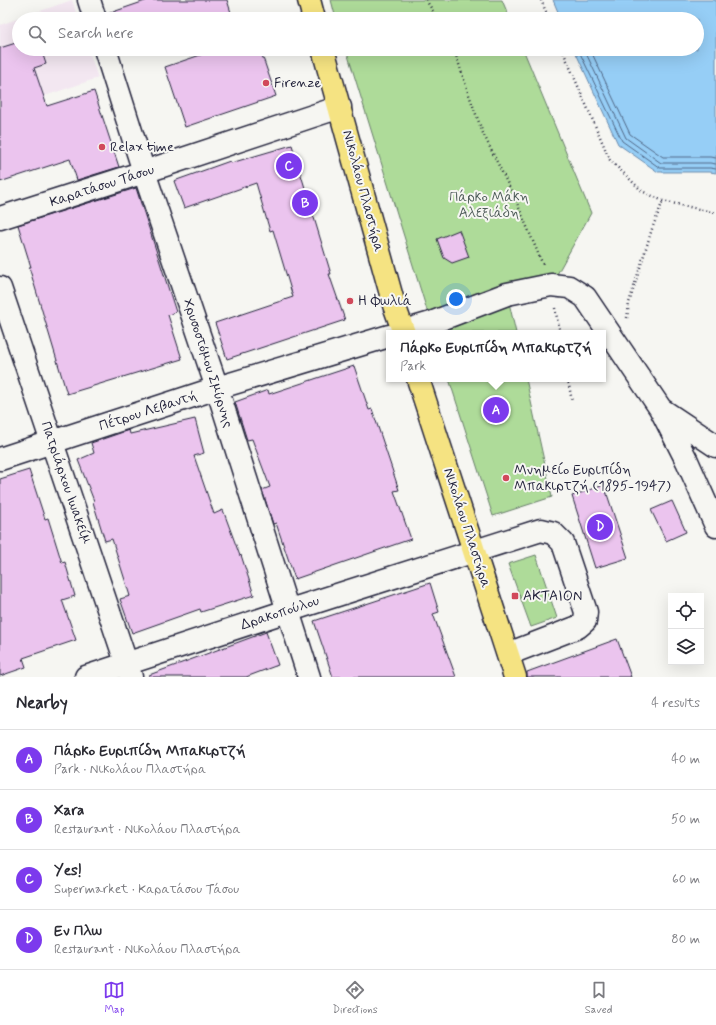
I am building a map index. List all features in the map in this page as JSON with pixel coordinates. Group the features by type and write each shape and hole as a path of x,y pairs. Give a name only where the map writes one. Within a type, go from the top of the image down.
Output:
{"main road":[{"path":"309,0 312,12"},
{"name":"Νικολάου Πλαστήρα","path":"325,56 394,305 398,330"},
{"name":"Νικολάου Πλαστήρα","path":"419,382 515,677"}],"street":[{"path":"89,0 93,12"},
{"name":"Χρυσοστόμου Σμύρνης","path":"106,56 217,388 309,677"},
{"name":"Καρατάσου Τάσου","path":"0,218 340,107"},
{"path":"551,285 569,287 585,297 660,408 687,461 716,526"},
{"name":"Πέτρου Λεβαντή","path":"408,330 431,323 507,294 551,285"},
{"name":"Πατριάρχου Ιωακείμ","path":"0,288 129,670"},
{"name":"Πέτρου Λεβαντή","path":"0,459 217,388 386,337"},
{"path":"660,408 716,446"},
{"name":"Δρακοπούλου","path":"86,677 129,670 288,611 541,530 553,533 563,542 586,612 585,621 578,627 508,654"}],"path":[{"path":"426,0 434,12"},
{"path":"541,0 546,12"},
{"path":"456,56 482,131 517,202 551,285"},
{"path":"565,56 610,160 642,191 663,200 716,213"},
{"path":"622,352 630,303 652,228 663,200"},
{"path":"569,382 572,402"}],"shaded area":[{"path":"72,0 76,12 37,12"},
{"path":"12,21 12,56 90,56 98,78 0,111 0,25"}],"green space":[{"path":"331,0 502,0 507,12 334,12"},
{"name":"Πάρκο Μάκη Αλεξιάδη","path":"348,56 526,56 591,213 551,285 507,294 515,330 433,330"},
{"path":"450,382 527,382 552,497 493,516"},
{"path":"536,555 557,618 531,627 508,564"}],"water":[{"path":"553,0 716,0 716,173 658,172 618,144 577,56 704,56 704,12 558,12"}],"building":[{"path":"148,0 227,0 231,12 113,12"},
{"path":"12,44 12,56 43,56 46,64 34,68 47,106 94,91 119,167 77,180 70,159 0,182 0,48"},
{"path":"197,56 262,56 276,96 185,127 165,67"},
{"path":"292,145 331,274 329,274 345,320 227,359 215,323 293,297 273,230 270,231 256,183 184,208 174,181 230,161 231,163"},
{"path":"136,188 176,312 168,315 182,359 67,394 18,225"},
{"path":"459,230 469,257 452,263 444,258 437,239"},
{"path":"354,366 369,410 372,409 399,490 394,491 411,539 295,579 276,523 273,524 262,490 270,487 252,439 247,440 235,402 268,390 269,394"},
{"path":"195,419 204,453 194,456 214,514 223,510 240,556 241,555 254,595 201,612 200,609 132,633 120,599 130,596 112,539 105,541 93,502 94,501 78,460 94,453 91,443 129,430 130,434"},
{"path":"29,470 45,519 48,518 62,563 65,562 75,596 62,600 76,640 23,658 26,667 0,676 0,479"},
{"path":"604,485 628,558 595,568 572,496"},
{"path":"672,501 686,532 666,541 651,510"},
{"path":"430,583 439,612 433,614 456,677 333,677 314,621"},
{"path":"266,632 278,665 246,677 149,677 149,675"},
{"path":"617,639 631,677 527,677 527,672"}],"place":[{"name":"Firenze","path":"266,83"},
{"name":"Relax time","path":"102,147"},
{"name":"Yes!","path":"289,166"},
{"name":"Xara","path":"305,203"},
{"name":"Η Φωλιά","path":"350,301"},
{"name":"Πάρκο Ευριπίδη Μπακιρτζή","path":"496,410"},
{"name":"Μνημείο Ευριπίδη Μπακιρτζή (1895-1947)","path":"506,478"},
{"name":"Εν Πλω","path":"600,527"},
{"name":"ΑΚΤΑΙΟΝ","path":"515,596"}]}
